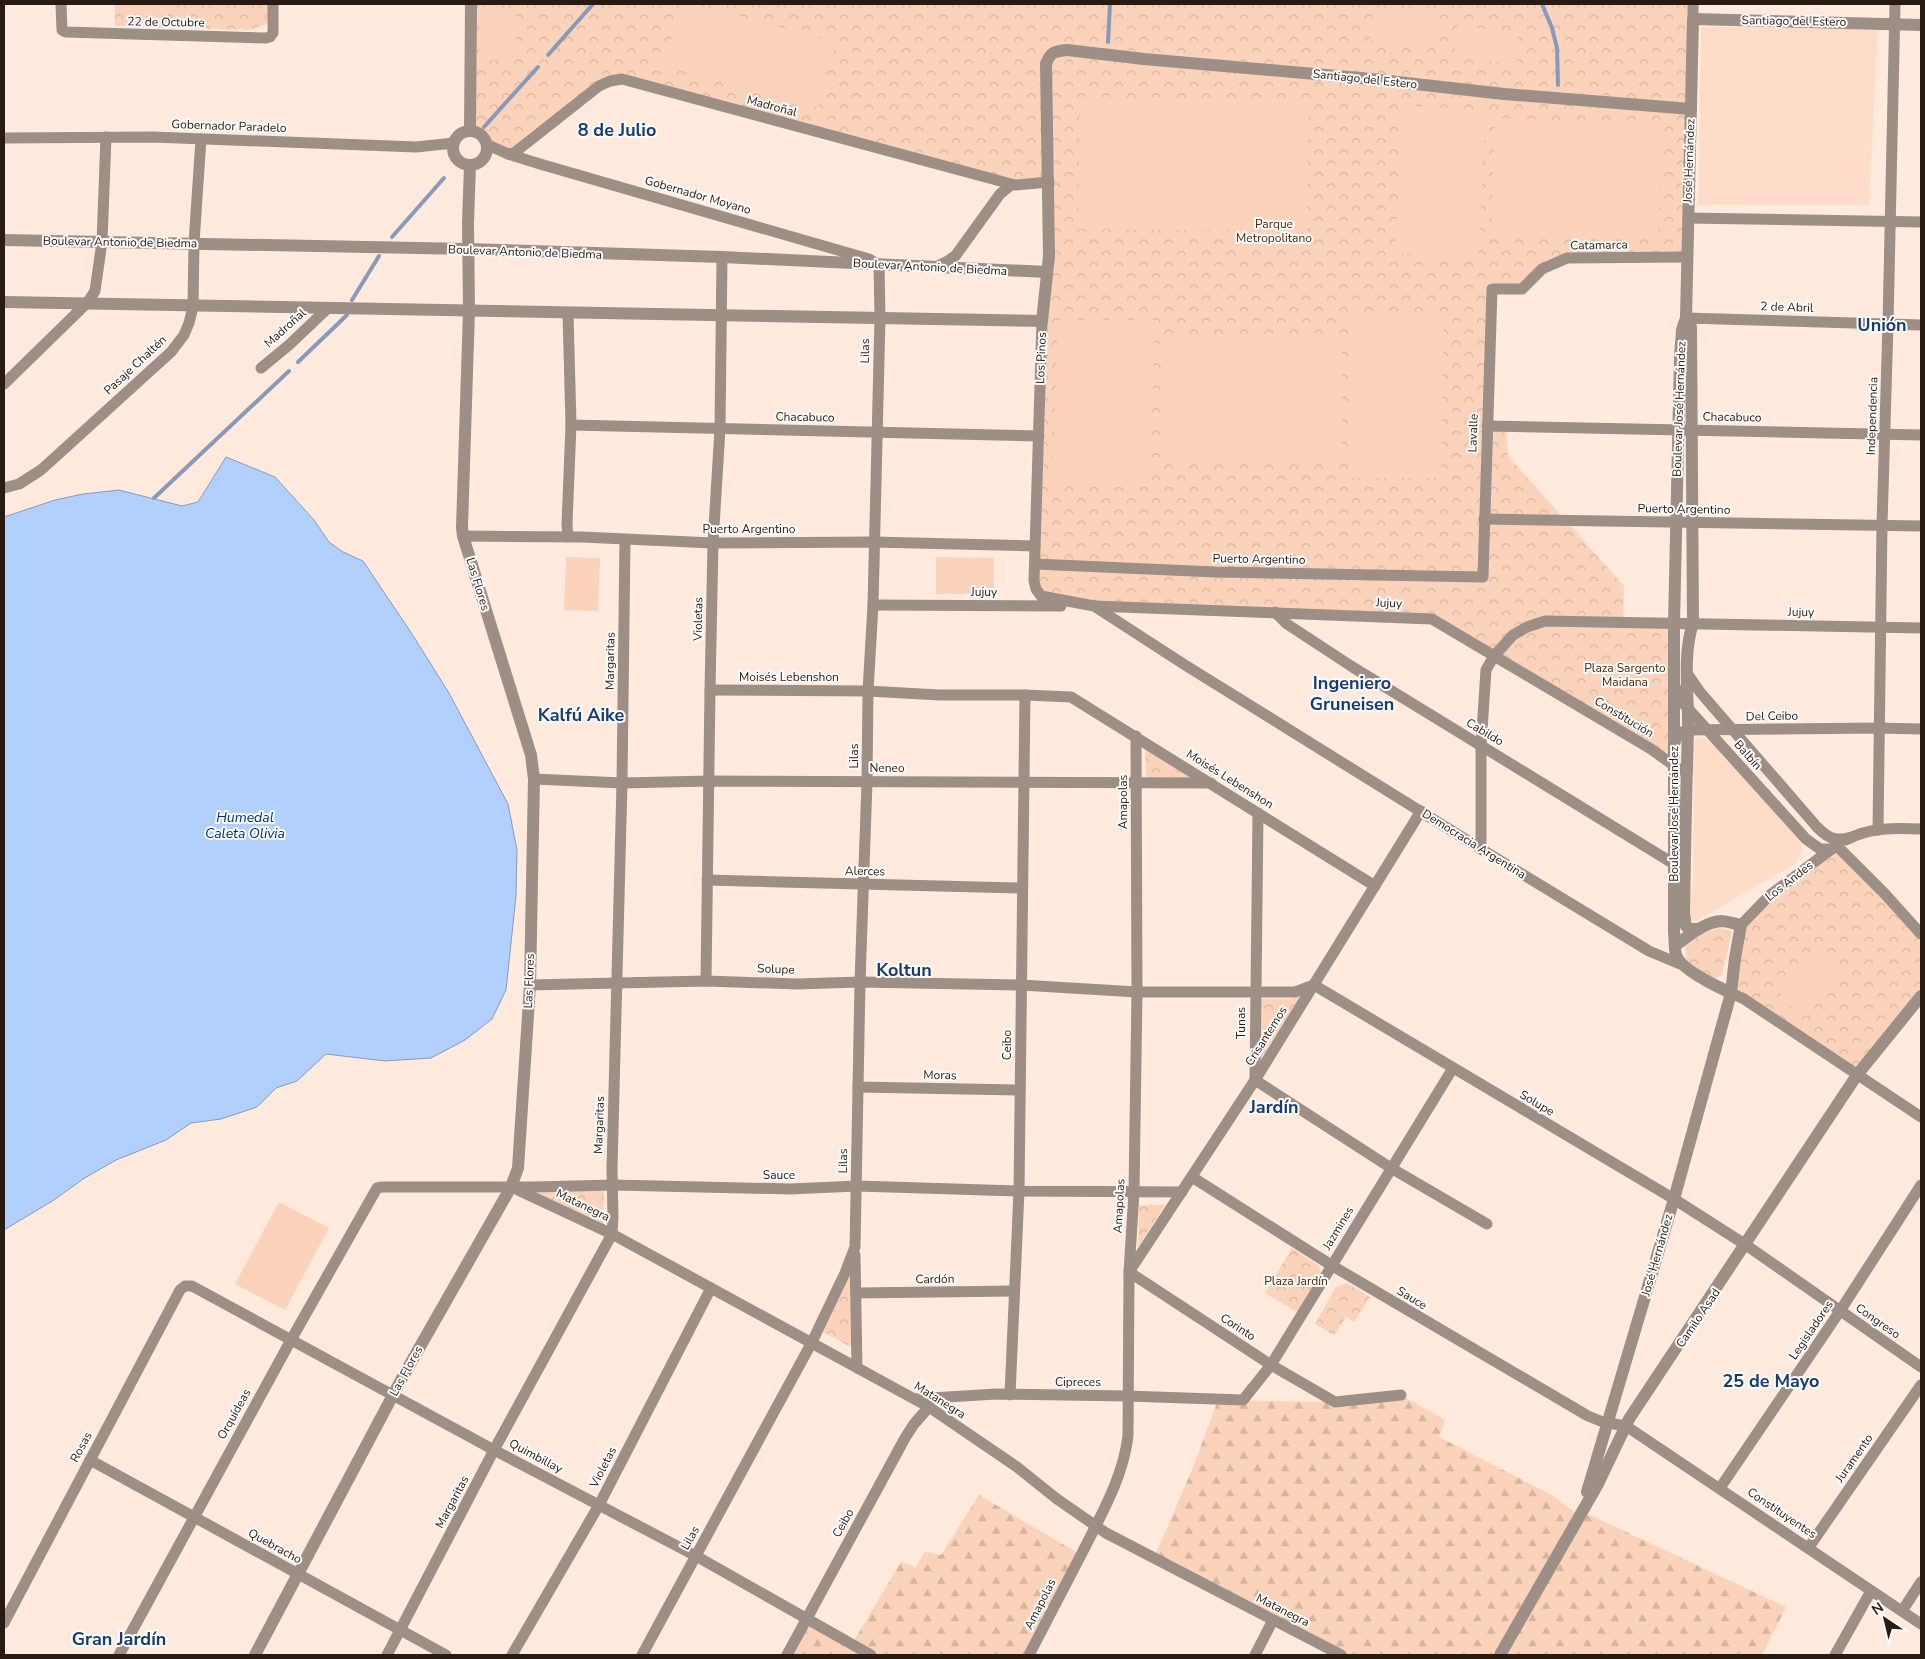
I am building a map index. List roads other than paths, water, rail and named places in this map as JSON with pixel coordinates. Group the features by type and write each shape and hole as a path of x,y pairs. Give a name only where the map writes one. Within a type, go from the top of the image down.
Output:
{"street":[{"name":"22 de Octubre","path":"61,4 62,30 66,32 270,37 274,33 273,4"},
{"path":"470,130 471,4"},
{"name":"José Hernández","path":"1686,318 1694,4"},
{"name":"Independencia","path":"1878,830 1878,728 1894,4"},
{"name":"Santiago del Estero","path":"1694,19 1921,25"},
{"name":"Santiago del Estero","path":"1046,64 1052,53 1067,50 1144,59 1371,79 1504,94 1691,109"},
{"name":"Los Pinos","path":"1046,64 1049,256 1042,321 1034,564 1036,589 1041,596 1094,606"},
{"name":"Madroñal","path":"508,154 514,153 599,86 610,81 622,79 1011,185 1049,182"},
{"path":"470,130 480,133 488,145 484,159 478,164 470,165 459,161 455,156 454,143 460,134 470,130"},
{"path":"4,384 87,303 95,291 102,242 106,137"},
{"name":"Gobernador Paradelo","path":"4,138 106,137 201,139 416,147 454,143"},
{"name":"Pasaje Chaltén","path":"4,488 19,484 35,475 68,447 171,352 184,335 193,307 194,243 201,139"},
{"path":"488,145 508,154"},
{"name":"Gobernador Moyano","path":"508,154 869,259 879,265"},
{"name":"Las Flores","path":"254,1655 393,1395 511,1188 518,1168 530,985 534,780 531,755 463,536 462,516 469,311 470,165"},
{"path":"934,267 948,261 966,244 1000,194 1011,185"},
{"path":"1688,218 1921,222"},
{"name":"Boulevar Antonio de Biedma","path":"4,240 468,249 722,257 1047,272"},
{"name":"Violetas","path":"706,981 710,690 714,544 720,429 722,257"},
{"name":"Catamarca","path":"1492,289 1522,289 1542,269 1567,258 1687,257"},
{"name":"Lilas","path":"857,1368 855,1247 860,982 867,782 868,691 873,605 880,318 879,265"},
{"name":"Lavalle","path":"1483,578 1492,289"},
{"path":"4,302 193,307 1042,321"},
{"name":"Madroñal","path":"261,368 289,345 328,308"},
{"path":"568,313 571,425 568,537"},
{"name":"2 de Abril","path":"1686,318 1921,325"},
{"name":"Boulevar José Hernández","path":"1686,318 1691,327 1693,624 1689,637 1687,673 1688,730 1684,921 1689,929 1698,929"},
{"name":"Boulevar José Hernández","path":"1680,964 1676,955 1674,932 1674,624 1681,339 1686,318"},
{"name":"Chacabuco","path":"571,425 1039,436"},
{"name":"Chacabuco","path":"1487,426 1921,435"},
{"name":"Puerto Argentino","path":"1484,519 1921,526"},
{"name":"Puerto Argentino","path":"463,536 568,537 714,544 874,542 1035,546"},
{"name":"Margaritas","path":"387,1655 494,1450 612,1234 622,783 625,540"},
{"name":"Puerto Argentino","path":"1034,564 1215,572 1483,578"},
{"name":"Jujuy","path":"873,605 1094,606 1432,619 1494,656 1521,630 1545,622 1921,628"},
{"name":"Democracia Argentina","path":"1094,606 1185,665 1649,951 1680,964 1719,988 1744,999 1921,1118"},
{"name":"Cabildo","path":"1276,612 1288,624 1351,666 1684,871"},
{"path":"1482,849 1481,746 1485,678 1489,663 1494,656"},
{"name":"Constitución","path":"1494,656 1652,749 1686,774"},
{"name":"Balbín","path":"1687,673 1691,681 1817,828"},
{"name":"Balbín","path":"1675,685 1679,697 1688,709 1806,840"},
{"name":"Moisés Lebenshon","path":"710,690 868,691 939,695 1071,697 1374,886"},
{"name":"Ceibo","path":"1010,1395 1019,1191 1025,695"},
{"name":"Del Ceibo","path":"1688,730 1878,728 1921,730"},
{"path":"1674,745 1679,733 1688,730"},
{"name":"Amapolas","path":"1029,1655 1096,1526 1121,1473 1126,1457 1128,1436 1129,1272 1134,1192 1137,992 1136,736"},
{"name":"Neneo","path":"534,780 622,783 709,781 1211,784"},
{"name":"Crisantemos","path":"1129,1272 1255,1080 1421,811"},
{"name":"Tunas","path":"1255,1080 1258,813"},
{"path":"1817,828 1830,839 1837,840 1852,837"},
{"path":"1817,828 1828,850 1885,894 1921,934"},
{"name":"Los Andes","path":"1741,925 1770,895 1828,850 1852,837 1869,830 1921,829"},
{"path":"1806,840 1815,847 1828,850"},
{"path":"1806,840 1812,854 1809,866"},
{"name":"Alerces","path":"708,880 1022,888"},
{"path":"1649,951 1658,952 1676,946 1698,929 1713,923 1723,921 1741,925 1731,993"},
{"name":"Solupe","path":"530,985 706,981 797,984 860,982 1020,985 1137,992 1295,992 1314,985 1674,1199 1746,1245"},
{"name":"José Hernández","path":"1579,1516 1674,1199 1731,993"},
{"name":"Camilo Asad","path":"1500,1655 1598,1484 1626,1426 1857,1075 1921,996"},
{"name":"Jazmines","path":"1243,1400 1271,1365 1452,1068"},
{"path":"1255,1080 1391,1168 1487,1224"},
{"name":"Moras","path":"858,1087 1020,1090"},
{"name":"Sauce","path":"1192,1177 1332,1265 1588,1416 1608,1423 1626,1426"},
{"name":"Sauce","path":"377,1188 511,1188 613,1184 790,1189 857,1186 1019,1191 1182,1192"},
{"name":"Legisladores","path":"1720,1488 1840,1311 1921,1186"},
{"name":"Orquídeas","path":"119,1655 193,1517 377,1188"},
{"name":"Matanegra","path":"511,1188 532,1195 612,1234 929,1407 1017,1467 1057,1499 1106,1533 1341,1655"},
{"name":"Congreso","path":"1746,1245 1921,1368"},
{"name":"Lilas","path":"642,1655 812,1342 846,1273 855,1247"},
{"name":"Corinto","path":"1129,1272 1271,1365 1335,1402 1401,1395"},
{"name":"Quimbillay","path":"185,1286 192,1286 494,1450 696,1556 871,1655"},
{"name":"Rosas","path":"4,1623 180,1290 185,1286"},
{"name":"Violetas","path":"512,1655 599,1505 711,1288"},
{"name":"Cardón","path":"856,1293 1014,1291"},
{"name":"Juramento","path":"1809,1547 1921,1385"},
{"name":"Cipreces","path":"912,1399 1010,1395 1127,1396 1243,1400"},
{"name":"Ceibo","path":"787,1655 905,1438 929,1407"},
{"name":"Constituyentes","path":"1626,1426 1809,1547 1921,1624"},
{"name":"Quebracho","path":"90,1460 446,1655"},
{"path":"1902,1611 1921,1582"},
{"path":"1835,1655 1871,1591"},
{"path":"1254,1655 1273,1620"}],"water":[{"name":"Humedal Caleta Olivia","path":"226,457 275,477 314,520 329,542 343,552 363,561 449,693 508,804 517,850 516,896 506,990 492,1019 465,1040 431,1058 385,1061 326,1054 297,1081 276,1088 257,1107 221,1119 191,1123 166,1140 116,1160 4,1230 4,517 55,500 83,494 119,490 182,506 198,502"}],"waterway":[{"path":"548,55 593,4"},
{"path":"1108,42 1110,4"},
{"path":"1542,4 1552,28 1557,48 1558,85"},
{"path":"484,127 538,67"},
{"path":"392,237 444,178"},
{"path":"352,300 379,256"},
{"path":"298,362 347,315"},
{"path":"154,498 289,371"}],"district":[{"name":"8 de Julio","path":"617,130"},
{"name":"Unión","path":"1882,325"},
{"name":"Ingeniero Gruneisen","path":"1352,693"},
{"name":"Kalfú Aike","path":"581,715"},
{"name":"Koltun","path":"904,970"},
{"name":"Jardín","path":"1274,1107"},
{"name":"25 de Mayo","path":"1771,1381"},
{"name":"Gran Jardín","path":"119,1639"}],"park label":[{"name":"Parque Metropolitano","path":"1274,231"},
{"name":"Plaza Sargento Maidana","path":"1625,675"},
{"name":"Plaza Jardín","path":"1296,1281"}]}
